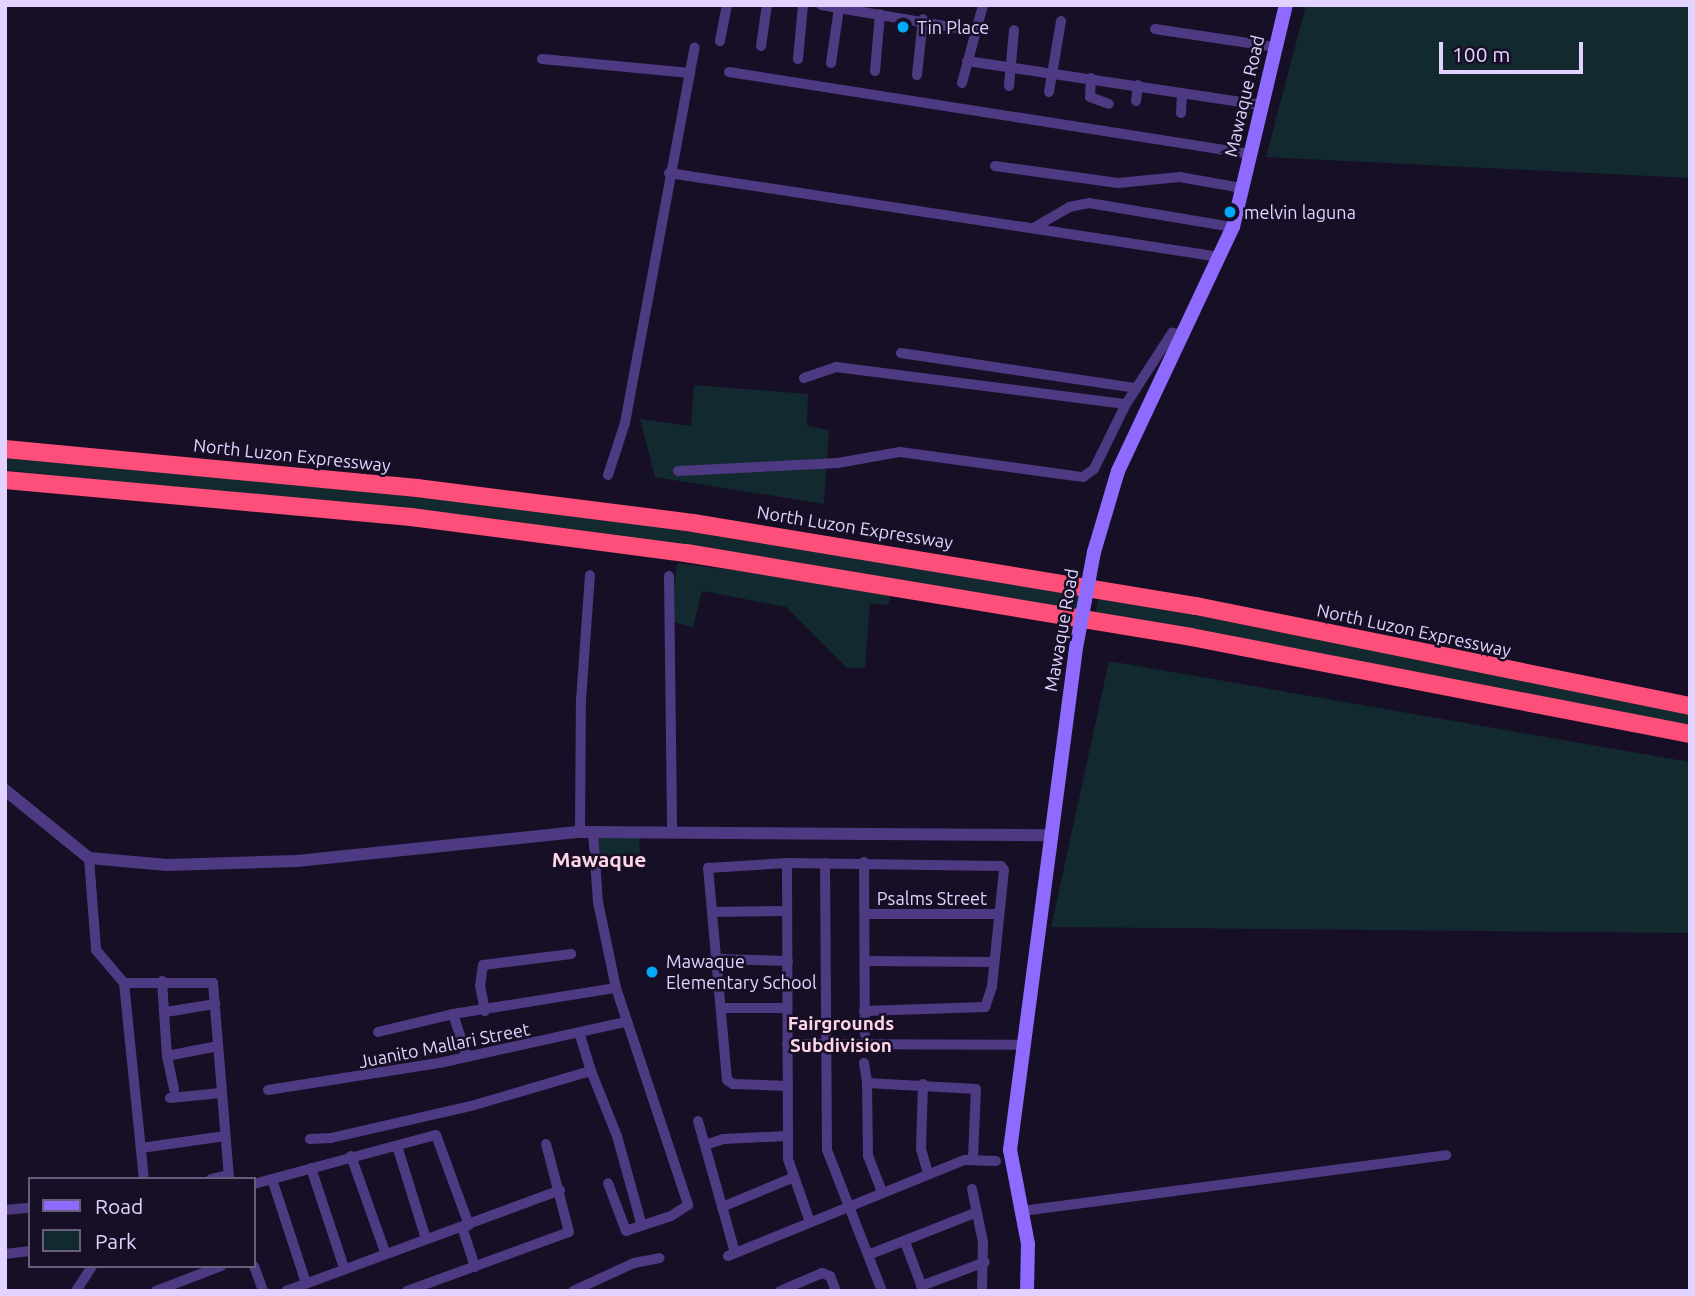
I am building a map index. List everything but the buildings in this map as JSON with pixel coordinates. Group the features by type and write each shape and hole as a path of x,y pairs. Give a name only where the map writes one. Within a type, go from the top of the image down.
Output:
{"highway":[{"name":"North Luzon Expressway","path":"5,449 417,488 719,527 1196,607 1690,706"},
{"path":"5,480 411,517 686,553 1138,627 1690,734"}],"main road":[{"name":"Mawaque Road","path":"1027,1291 1028,1244 1010,1150 1026,1045 1050,835 1076,648 1094,552 1118,471 1186,335 1233,227 1286,5"}],"street":[{"path":"720,41 727,5"},
{"path":"761,46 767,5"},
{"path":"798,59 803,5"},
{"path":"821,5 923,19 974,31"},
{"path":"962,83 983,5"},
{"path":"831,63 839,8"},
{"path":"875,71 880,14"},
{"path":"917,75 923,19"},
{"path":"1049,92 1061,21"},
{"path":"1155,29 1275,47"},
{"path":"1009,86 1014,30"},
{"path":"608,475 625,423 669,173 695,47"},
{"path":"542,59 690,74"},
{"path":"967,61 1011,65 1260,106"},
{"path":"729,72 1250,154"},
{"path":"1091,78 1090,97 1109,104"},
{"path":"1136,101 1138,85"},
{"path":"1181,113 1182,93"},
{"path":"995,166 1118,183 1180,177 1242,188"},
{"path":"669,173 1220,257"},
{"path":"1035,227 1069,207 1089,203 1233,227"},
{"path":"678,471 838,463 900,452 1083,477 1094,469 1126,404 1172,333 1186,335"},
{"path":"901,353 1136,388"},
{"path":"804,378 836,367 1126,404"},
{"path":"590,575 581,700 587,832 598,902 625,1022 689,1200 685,1209 642,1226 623,1230 608,1183"},
{"path":"669,576 672,830"},
{"path":"5,790 89,858 167,865 297,861 587,832 672,830 1050,835"},
{"path":"89,858 96,950 124,983 144,1177"},
{"path":"864,862 865,1034"},
{"path":"788,1086 730,1084 719,959 706,871 712,864 864,862 1001,866 1004,870 988,1003 982,1009 864,1011"},
{"path":"787,863 787,1136 792,1178 810,1222"},
{"path":"825,863 827,1150 846,1208 882,1291"},
{"path":"712,912 787,911"},
{"name":"Psalms Street","path":"866,914 998,914"},
{"path":"485,1011 480,986 483,965 571,954"},
{"path":"719,959 788,961"},
{"path":"865,961 994,962"},
{"path":"124,983 209,980 215,1004 229,1177"},
{"path":"162,981 172,1093 221,1093"},
{"path":"378,1032 453,1014 616,988"},
{"path":"166,1012 215,1004"},
{"path":"722,1007 787,1008"},
{"path":"453,1014 467,1057"},
{"name":"Juanito Mallari Street","path":"268,1090 301,1088 467,1057 625,1022"},
{"path":"580,1034 591,1071 617,1136 642,1226"},
{"path":"787,1044 1026,1045"},
{"path":"167,1056 218,1046"},
{"path":"864,1063 867,1083 868,1156 882,1192"},
{"path":"310,1139 331,1138 471,1106 591,1071"},
{"path":"867,1083 976,1089 973,1157"},
{"path":"923,1084 921,1149 928,1174"},
{"path":"698,1121 722,1207 732,1255 973,1157 996,1161"},
{"path":"141,1148 225,1136"},
{"path":"256,1183 351,1156 439,1136 475,1267"},
{"path":"705,1145 723,1139 787,1136"},
{"path":"407,1291 569,1232 546,1144"},
{"path":"397,1146 426,1239"},
{"path":"1022,1212 1102,1203 1173,1188 1446,1155"},
{"path":"351,1156 385,1252"},
{"path":"311,1168 344,1268"},
{"path":"722,1207 792,1178"},
{"path":"272,1179 306,1283"},
{"path":"972,1189 985,1262 982,1291"},
{"path":"286,1291 385,1252 465,1226 560,1190"},
{"path":"5,1210 28,1208"},
{"path":"868,1255 977,1212"},
{"path":"905,1242 922,1289 985,1262"},
{"path":"5,1254 28,1251"},
{"path":"573,1291 634,1263 660,1258"},
{"path":"156,1291 216,1268"},
{"path":"255,1268 263,1291"},
{"path":"76,1291 90,1269"},
{"path":"780,1291 822,1273 830,1276 836,1291"}],"green space":[{"path":"1306,5 1690,5 1690,178 1266,157"},
{"path":"694,385 808,394 807,426 829,430 824,504 655,477 640,419 691,426"},
{"path":"5,457 546,509 1086,593 1082,612 664,543 5,470"},
{"path":"677,563 892,591 888,605 870,603 865,668 847,668 786,607 702,591 693,628 669,620"},
{"path":"1099,596 1690,714 1690,730 1095,616"},
{"path":"1109,661 1690,762 1690,933 1051,927"},
{"path":"639,831 640,856 598,857 597,832"}],"place":[{"name":"Tin Place","path":"903,27"},
{"name":"melvin laguna","path":"1230,212"},
{"name":"Mawaque Elementary School","path":"652,972"}],"district":[{"name":"Mawaque","path":"599,859"},
{"name":"Fairgrounds Subdivision","path":"841,1035"}]}
